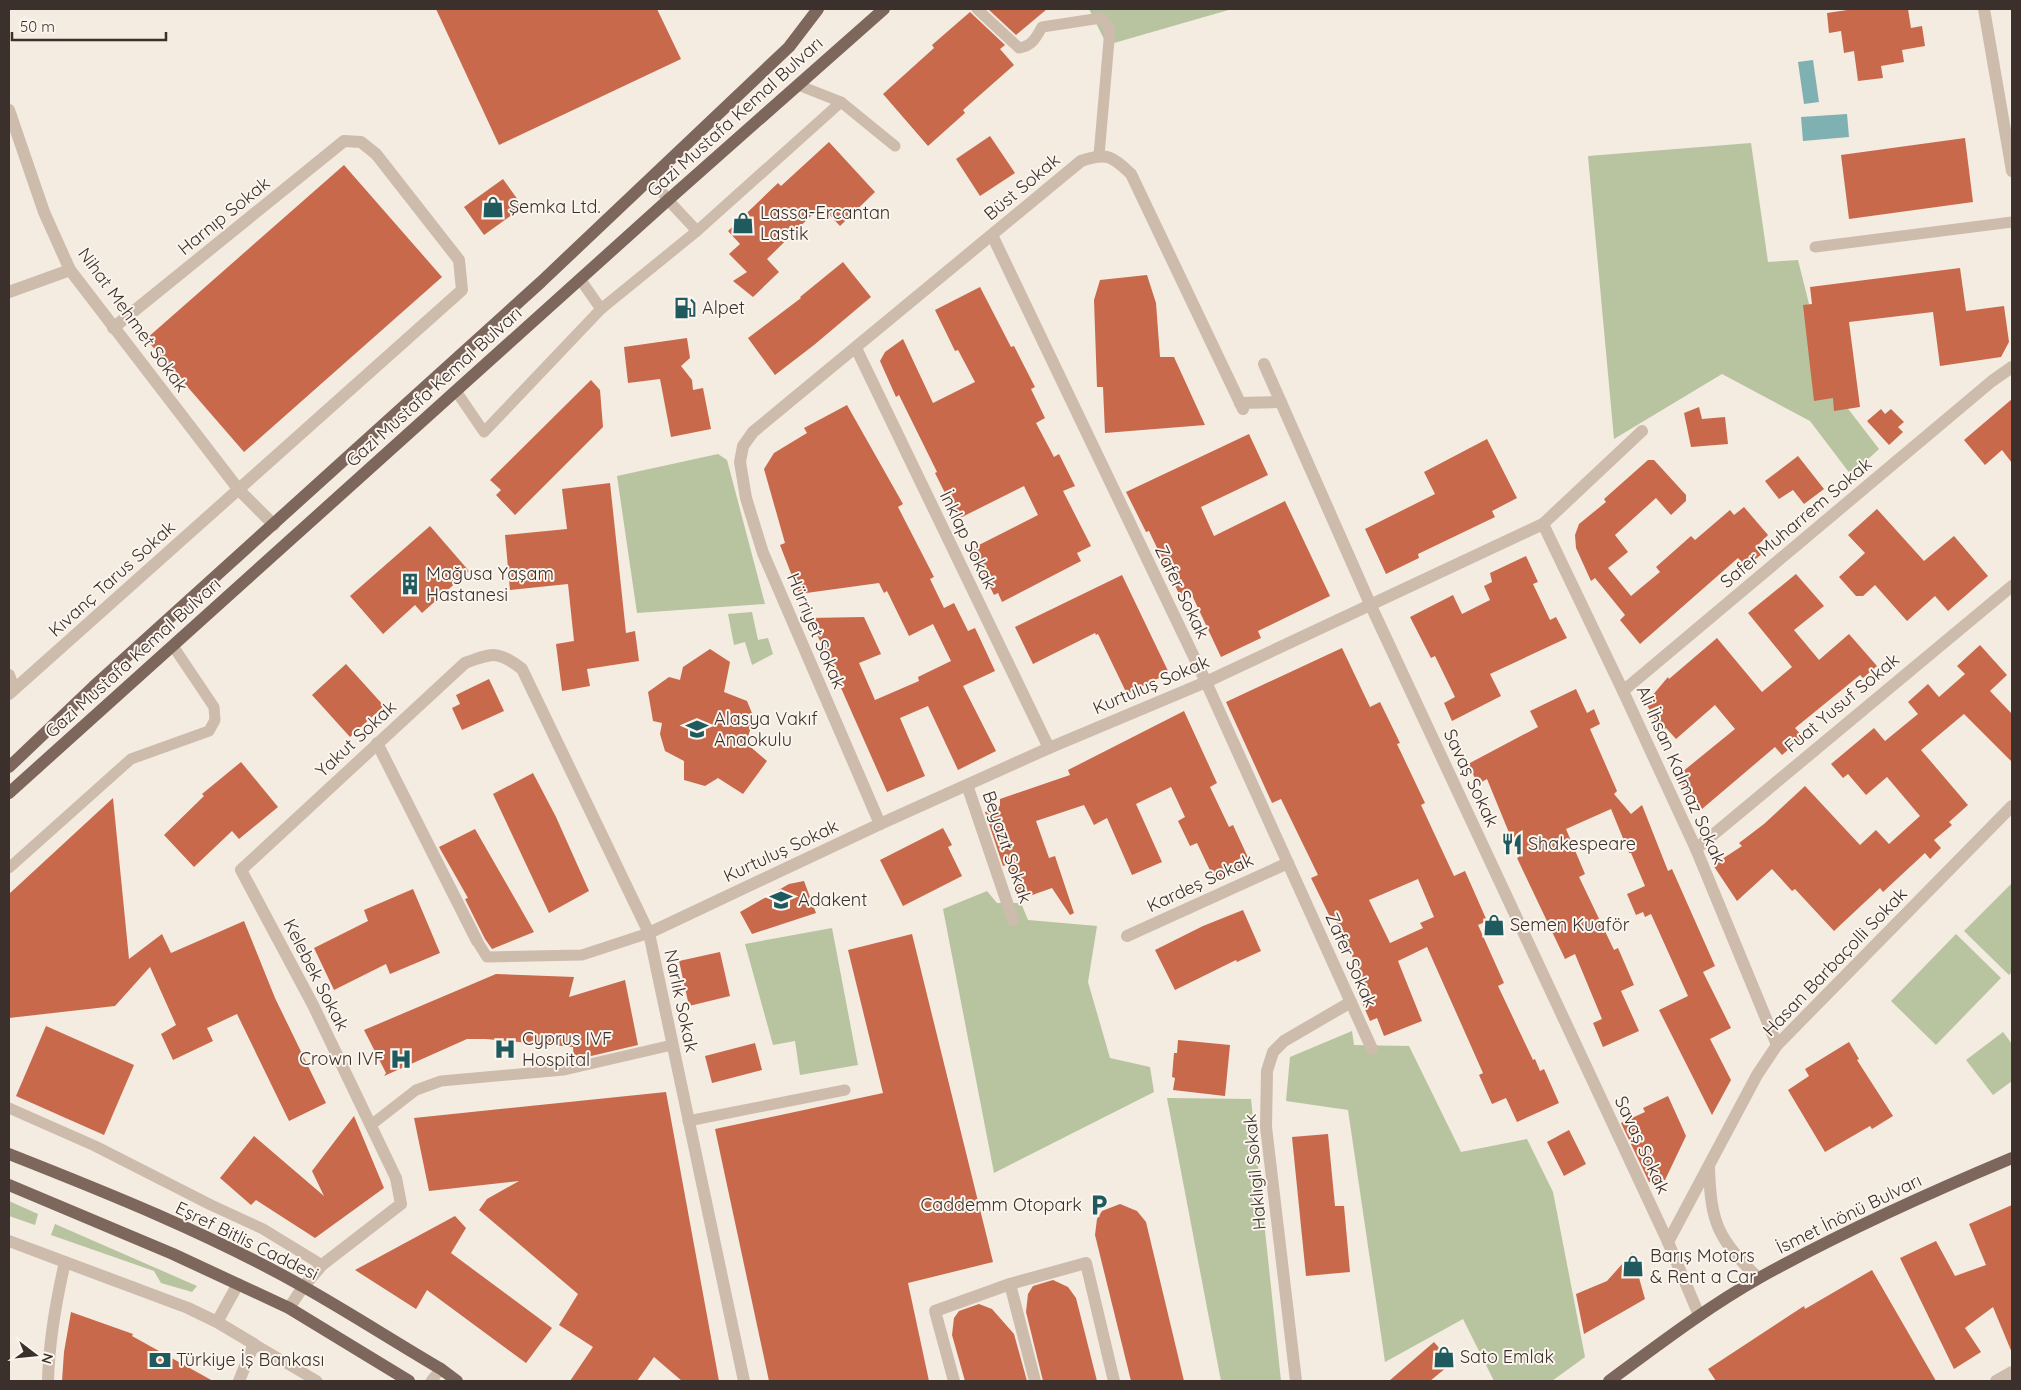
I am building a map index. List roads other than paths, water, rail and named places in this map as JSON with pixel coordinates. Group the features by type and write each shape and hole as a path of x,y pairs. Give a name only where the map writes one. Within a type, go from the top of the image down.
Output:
{"main road":[{"name":"Gazi Mustafa Kemal Bulvarı","path":"9,767 93,687 541,282 652,178 789,47 818,9"},
{"name":"Gazi Mustafa Kemal Bulvarı","path":"9,793 668,200 884,9"},
{"name":"Eşref Bitlis Caddesi","path":"9,1154 75,1180 185,1229 303,1287 441,1369 457,1381"},
{"name":"İsmet İnönü Bulvarı","path":"1609,1381 1699,1315 1758,1278 1935,1191 2012,1158"},
{"path":"9,1185 147,1243 289,1308 409,1381"}],"street":[{"path":"1984,9 2012,171"},
{"name":"Nihat Mehmet Sokak","path":"9,110 44,212 70,270 239,490 274,525"},
{"name":"Harnıp Sokak","path":"113,328 344,141 361,142"},
{"name":"Kıvanç Tarus Sokak","path":"12,692 462,290 459,260 376,154 361,142"},
{"name":"Büst Sokak","path":"743,446 753,432 1081,161 1099,155"},
{"path":"1099,155 1114,158 1132,174 1242,406 1281,402"},
{"name":"Zafer Sokak","path":"992,235 1206,682 1372,1048"},
{"path":"9,292 70,270"},
{"name":"İnklap Sokak","path":"856,348 1049,748"},
{"name":"Savaş Sokak","path":"1264,364 1371,606 1668,1242 1699,1315"},
{"name":"Safer Muharrem Sokak","path":"1623,691 1992,381 2012,368"},
{"name":"Kurtuluş Sokak","path":"649,933 967,784 1206,682 1543,524 1642,431"},
{"name":"Hürriyet Sokak","path":"743,446 740,462 746,498 763,554 880,824"},
{"name":"Ali İhsan Kalmaz Sokak","path":"1543,524 1696,849 1777,1045"},
{"name":"Fuat Yusuf Sokak","path":"1696,849 2012,586"},
{"name":"Yakut Sokak","path":"241,870 465,663 486,655 506,657"},
{"name":"Narlık Sokak","path":"506,657 522,669 649,933 744,1381"},
{"path":"9,675 12,692"},
{"path":"378,743 477,941"},
{"name":"Beyazıt Sokak","path":"967,784 1014,920"},
{"name":"Hasan Barbaçolli Sokak","path":"1668,1242 1757,1075 1777,1045 2012,806"},
{"name":"Kardeş Sokak","path":"1127,936 1288,863"},
{"name":"Kelebek Sokak","path":"241,870 313,1005 371,1125 396,1178 401,1204 322,1265 303,1287 289,1308"},
{"name":"Haklıgil Sokak","path":"1296,1381 1266,1127 1267,1070 1272,1052 1284,1041 1351,1002"},
{"path":"1709,1168 1710,1198 1714,1221 1725,1242 1758,1278"},
{"path":"9,1241 188,1308 217,1322 254,1344 240,1381"},
{"path":"48,1381 54,1317 65,1262"},
{"path":"954,1381 936,1310 1010,1284 1086,1263 1114,1381"},
{"path":"217,1322 238,1284"},
{"path":"1010,1284 1035,1381"},
{"path":"1996,1381 2012,1372"}],"lane":[{"path":"977,9 1018,48 1027,47 1035,40 1042,27 1101,18 1110,29 1099,155"},
{"path":"798,84 841,102 895,146"},
{"path":"456,391 484,432 601,310 697,231 841,102"},
{"path":"652,178 668,200 697,231"},
{"path":"1814,247 2012,222"},
{"path":"580,279 601,310"},
{"path":"9,868 131,759 209,731 215,720 214,707 173,646"},
{"path":"477,941 487,957 582,955 649,933"},
{"path":"371,1125 416,1090 441,1080 564,1070 672,1045"},
{"path":"688,1121 845,1090"},
{"path":"9,1108 95,1146 211,1205 263,1229 322,1265"},
{"path":"254,1344 317,1381"},
{"path":"431,1381 441,1369"}],"water":[{"path":"1813,60 1819,102 1804,104 1798,62"},
{"path":"1847,114 1849,137 1803,141 1801,117"}],"place":[{"name":"Şemka Ltd.","path":"493,207"},
{"name":"Lassa-Ercantan Lastik","path":"743,223"},
{"name":"Alpet","path":"685,308"},
{"name":"Mağusa Yaşam Hastanesi","path":"410,584"},
{"name":"Alasya Vakıf Anaokulu","path":"697,729"},
{"name":"Shakespeare","path":"1512,844"},
{"name":"Adakent","path":"781,900"},
{"name":"Semen Kuaför","path":"1494,925"},
{"name":"Cyprus IVF Hospital","path":"505,1049"},
{"name":"Crown IVF","path":"401,1059"},
{"name":"Caddemm Otopark","path":"1099,1205"},
{"name":"Barış Motors & Rent a Car","path":"1633,1266"},
{"name":"Sato Emlak","path":"1444,1357"},
{"name":"Türkiye İş Bankası","path":"160,1360"}]}
